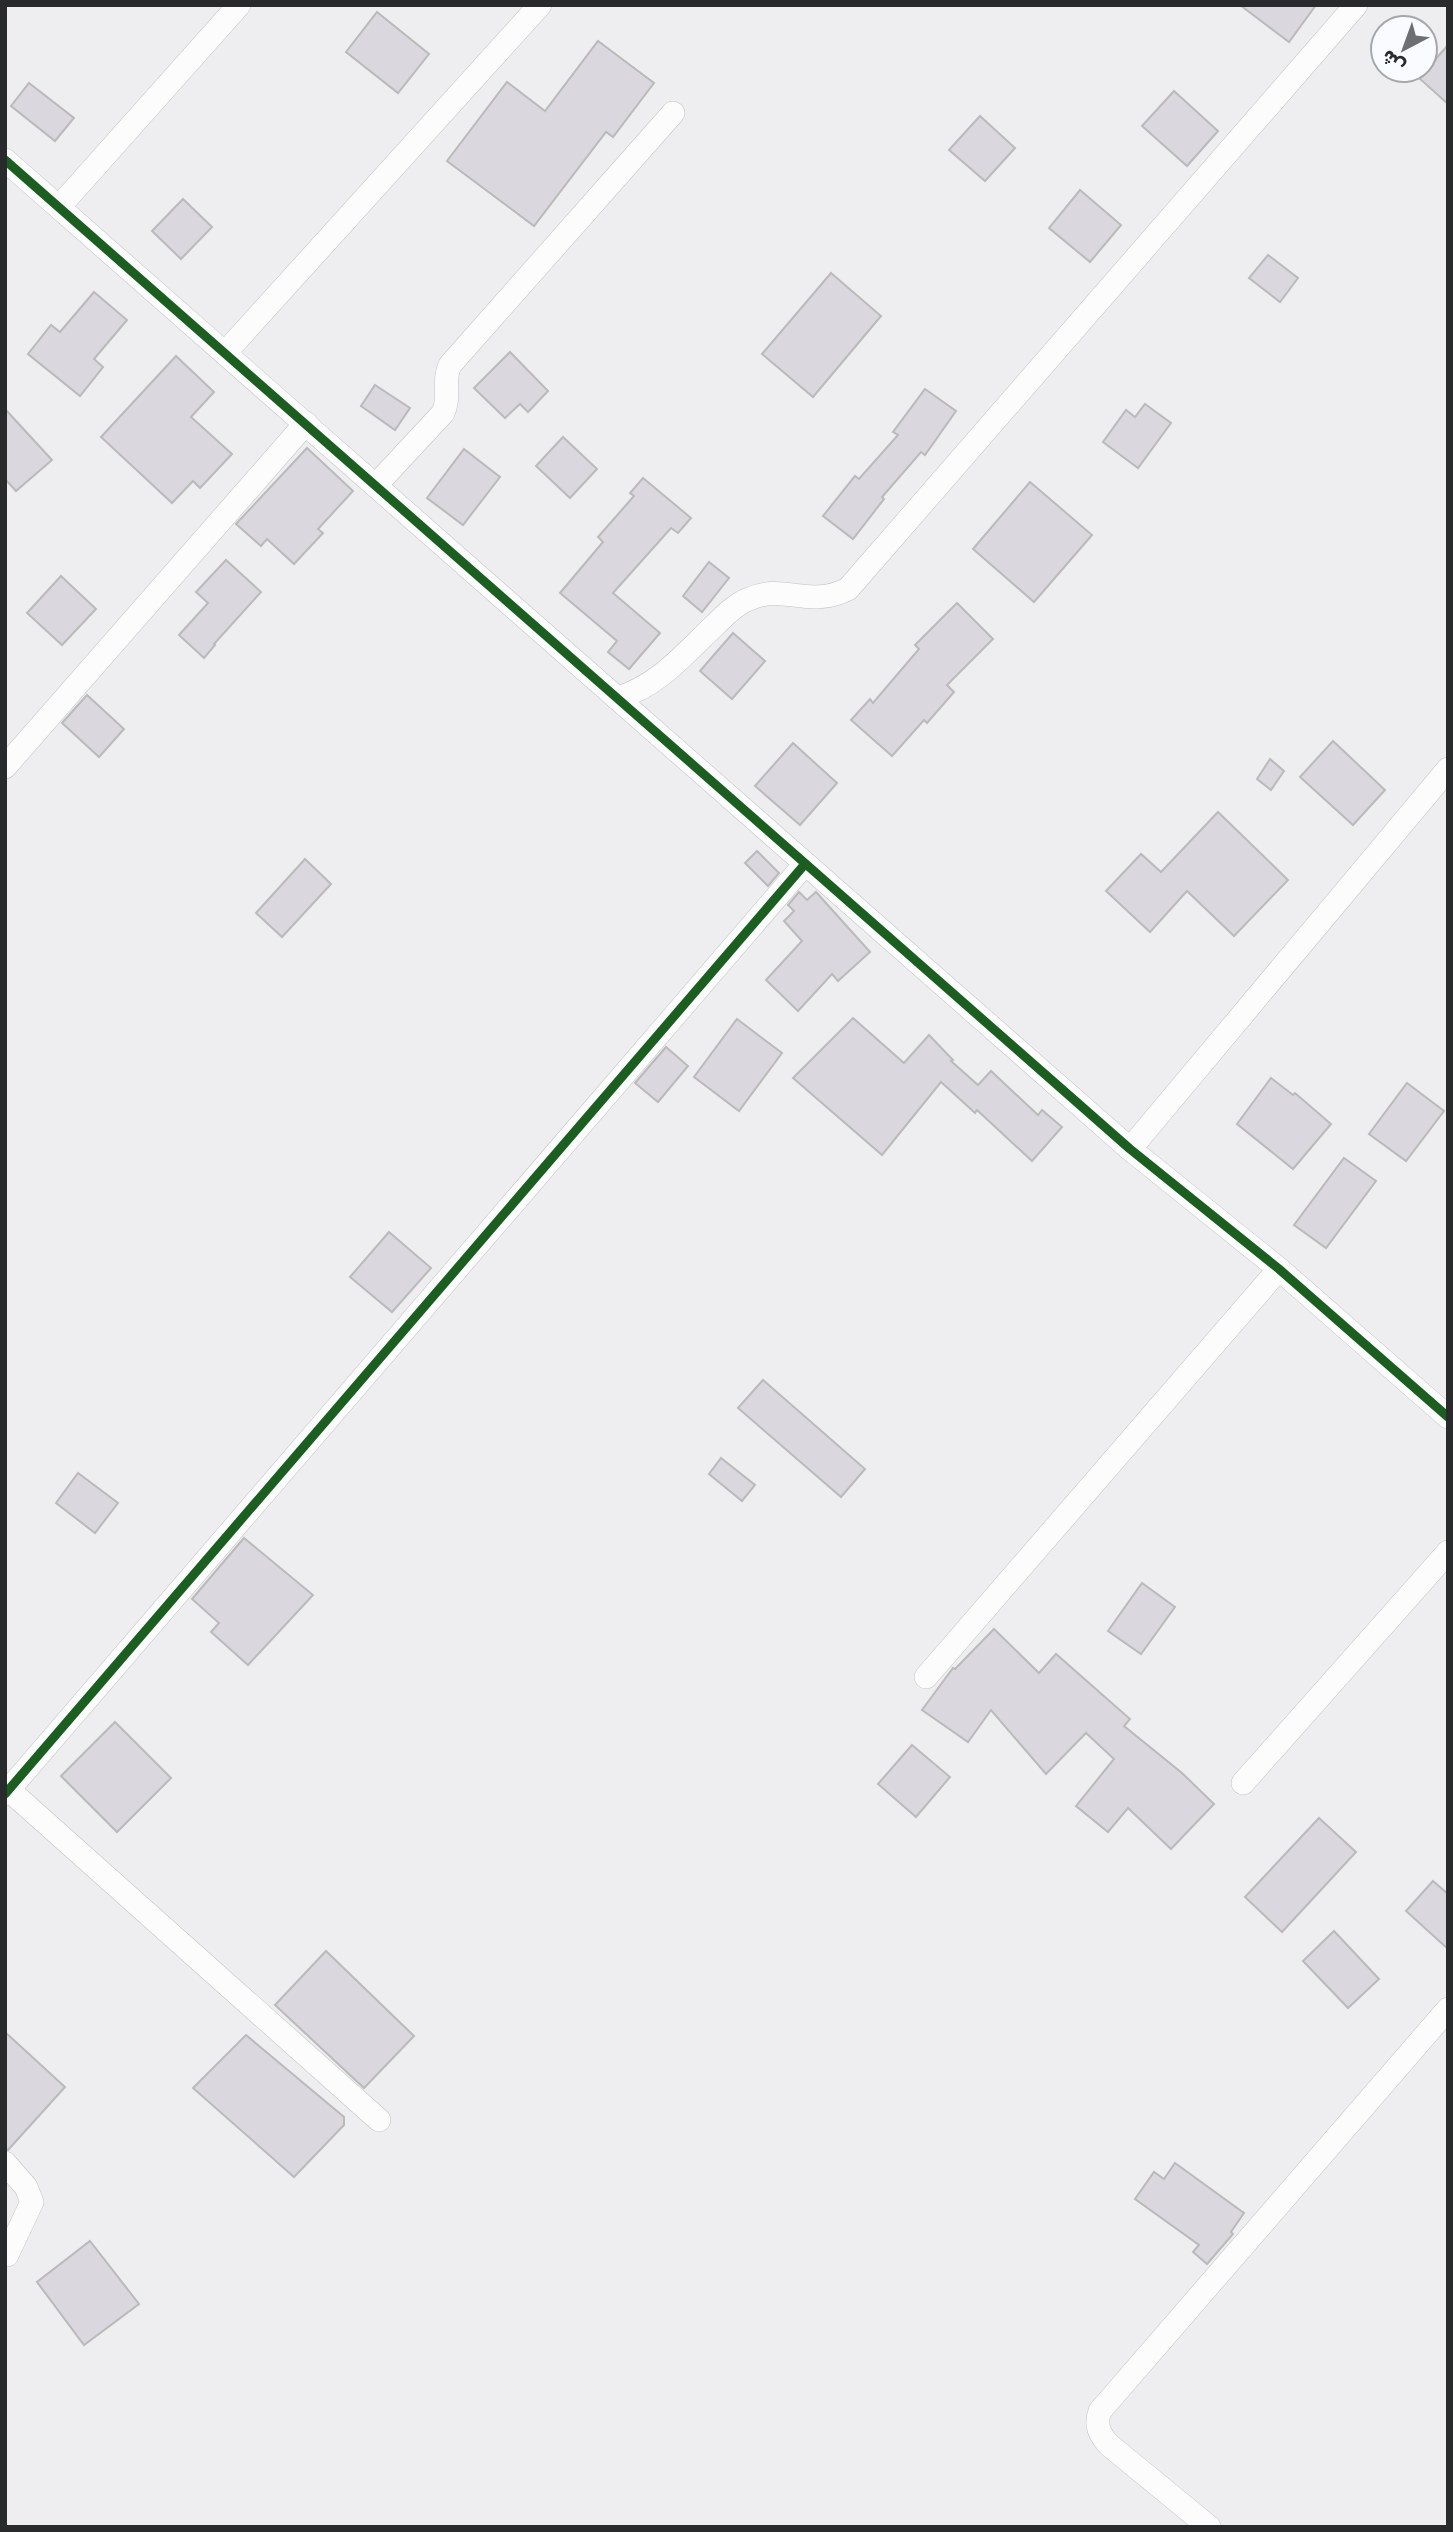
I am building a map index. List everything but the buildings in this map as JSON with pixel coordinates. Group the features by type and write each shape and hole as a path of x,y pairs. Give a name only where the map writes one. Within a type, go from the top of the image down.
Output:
{"street":[{"path":"59,208 239,5"},
{"path":"225,353 541,5"},
{"path":"617,698 648,686 662,676 729,611 750,598 775,593 813,599 826,598 848,589 1356,5"},
{"path":"376,485 443,413 447,402 446,372 450,365 673,113"},
{"path":"5,160 1130,1149 1279,1269 1448,1417"},
{"path":"5,768 306,423"},
{"path":"1130,1149 1448,769"},
{"path":"379,2120 7,1792 805,864"},
{"path":"926,1677 1279,1269"},
{"path":"1243,1783 1448,1552"},
{"path":"1209,2527 1108,2444 1099,2433 1097,2420 1100,2411 1448,2009"},
{"path":"5,2163 26,2187 32,2202 7,2255"}],"cycle path":[{"path":"5,160 1130,1149 1279,1269 1448,1417"},
{"path":"5,1794 805,864"}]}
